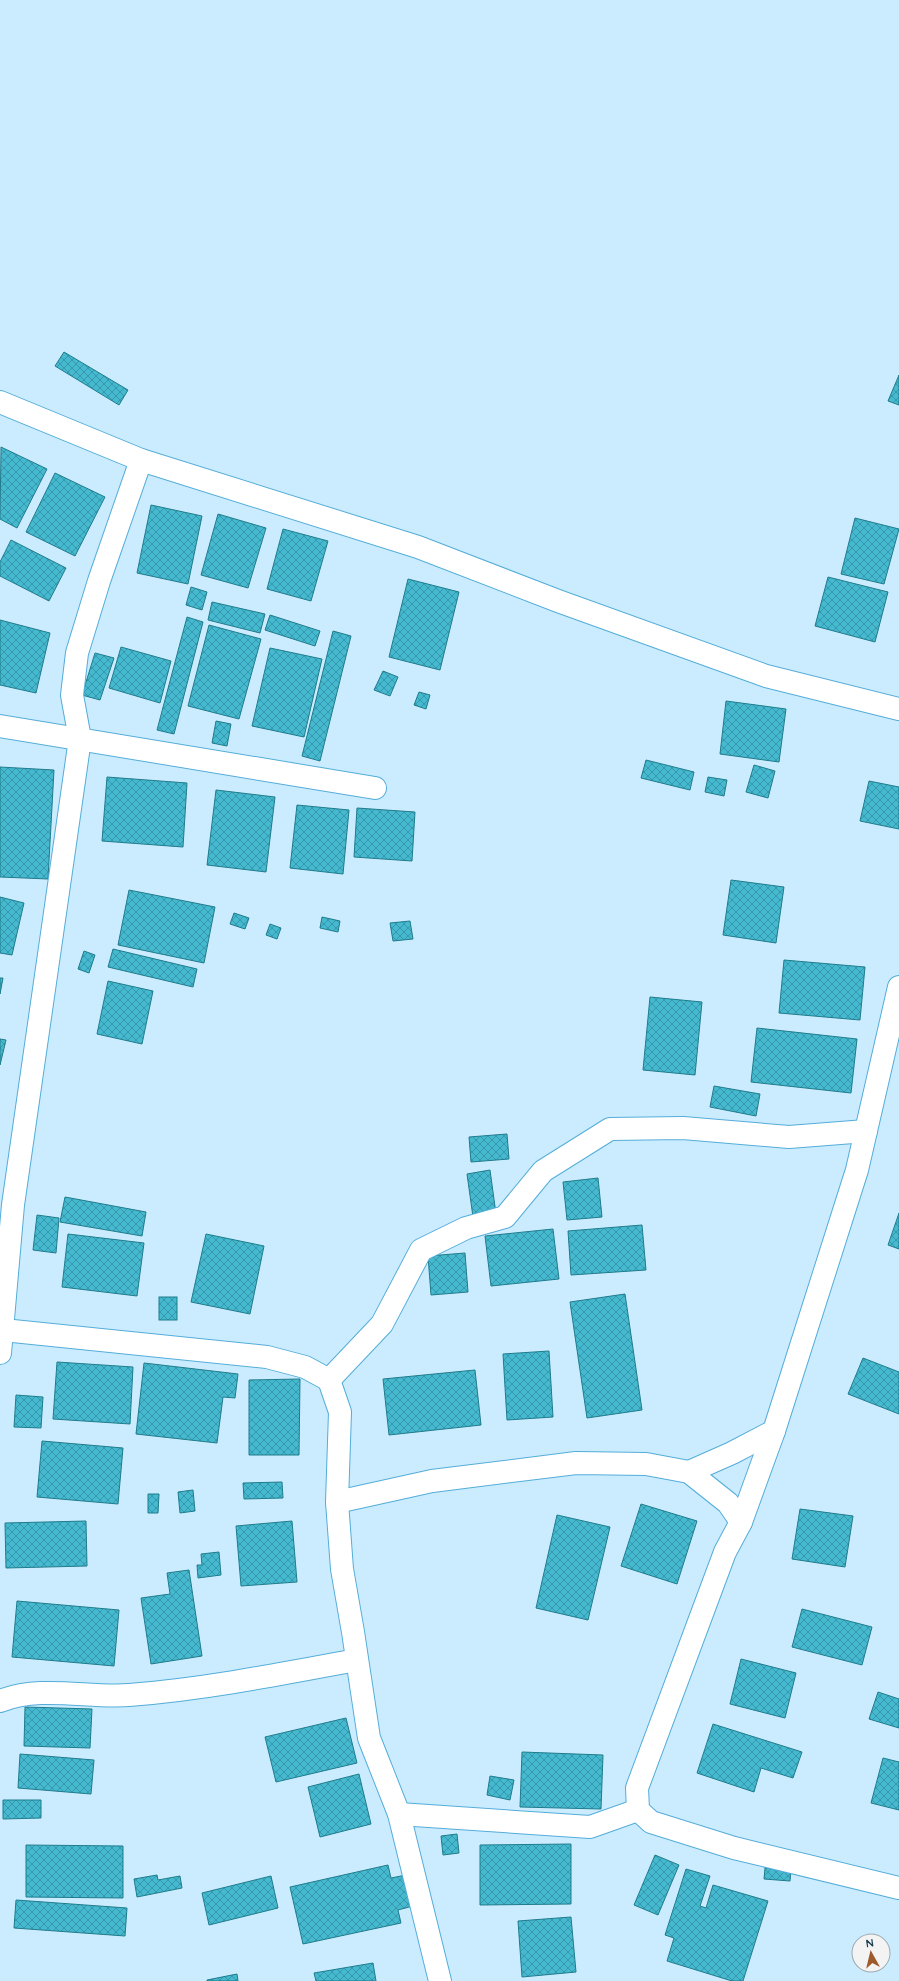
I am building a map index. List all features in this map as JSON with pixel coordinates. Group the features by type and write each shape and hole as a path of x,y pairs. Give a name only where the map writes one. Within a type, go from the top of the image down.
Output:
{"street":[{"path":"0,402 141,460 418,547 766,676 899,709"},
{"path":"0,1353 13,1205 80,739 72,696 77,653 99,581 141,460"},
{"path":"0,726 375,788"},
{"path":"899,987 858,1170 774,1431 741,1522 724,1552 637,1788 638,1810 651,1822 734,1848 899,1888"},
{"path":"329,1380 382,1324 421,1250 466,1228 505,1217 543,1171 610,1128 683,1128 789,1137 866,1131"},
{"path":"3,1330 267,1357 305,1367 329,1380 340,1412 337,1502 342,1569 369,1738 399,1814 440,1981"},
{"path":"689,1472 732,1453 774,1431"},
{"path":"337,1502 432,1481 576,1463 646,1464 689,1472 728,1503 741,1522"},
{"path":"0,1701 28,1693 128,1695 211,1685 356,1660"},
{"path":"399,1814 590,1827 638,1810"}],"building":[{"path":"64,352 128,390 119,405 55,366"},
{"path":"899,375 899,405 888,401"},
{"path":"1,447 47,469 17,528 0,519"},
{"path":"55,473 105,497 75,556 26,532"},
{"path":"151,505 202,516 188,584 137,573"},
{"path":"218,514 266,528 248,588 201,575"},
{"path":"855,518 899,529 884,584 841,574"},
{"path":"283,529 328,541 311,601 267,589"},
{"path":"11,540 66,568 49,601 0,576 0,562"},
{"path":"828,577 888,592 875,642 815,626"},
{"path":"408,579 459,592 440,670 389,657"},
{"path":"191,587 207,592 202,610 186,605"},
{"path":"212,602 265,614 260,633 208,620"},
{"path":"270,615 320,631 315,646 265,630"},
{"path":"187,617 203,622 174,734 157,730"},
{"path":"0,620 50,633 36,693 0,685"},
{"path":"209,625 261,639 239,719 188,706"},
{"path":"333,631 351,636 320,761 302,756"},
{"path":"121,647 171,661 160,703 109,688"},
{"path":"270,648 322,659 304,737 252,726"},
{"path":"95,653 114,658 100,700 82,695"},
{"path":"383,671 398,677 390,696 374,690"},
{"path":"419,692 430,695 426,709 414,705"},
{"path":"726,701 786,709 779,762 720,754"},
{"path":"216,721 231,724 227,746 212,743"},
{"path":"646,760 694,772 690,790 641,778"},
{"path":"754,765 775,771 768,798 746,792"},
{"path":"0,767 54,770 48,879 0,877"},
{"path":"107,777 187,783 183,847 102,841"},
{"path":"708,777 727,780 724,796 705,792"},
{"path":"869,781 899,787 899,829 860,821"},
{"path":"216,790 275,797 266,872 207,865"},
{"path":"297,805 349,810 343,874 290,868"},
{"path":"357,808 415,812 412,861 354,857"},
{"path":"731,880 784,887 776,943 723,935"},
{"path":"129,890 215,907 204,963 118,945"},
{"path":"0,897 24,903 12,955 0,953"},
{"path":"234,913 249,918 245,929 230,924"},
{"path":"322,917 340,921 338,932 320,928"},
{"path":"410,921 413,939 393,941 390,923"},
{"path":"270,924 281,928 277,939 266,935"},
{"path":"113,949 197,969 193,987 108,967"},
{"path":"84,951 95,955 89,973 78,969"},
{"path":"784,960 865,967 860,1020 779,1013"},
{"path":"0,978 3,978 0,994"},
{"path":"108,981 153,991 142,1044 97,1034"},
{"path":"650,997 702,1002 695,1075 643,1070"},
{"path":"757,1028 857,1039 851,1093 751,1082"},
{"path":"0,1039 6,1040 0,1065"},
{"path":"714,1086 760,1094 756,1116 710,1107"},
{"path":"507,1134 509,1159 471,1162 469,1137"},
{"path":"490,1170 496,1214 473,1217 467,1174"},
{"path":"598,1178 602,1217 567,1220 563,1182"},
{"path":"65,1197 146,1212 142,1236 60,1222"},
{"path":"899,1213 899,1249 888,1245"},
{"path":"37,1215 59,1218 56,1253 33,1250"},
{"path":"642,1225 646,1270 571,1275 568,1231"},
{"path":"553,1229 559,1279 491,1286 485,1236"},
{"path":"68,1234 144,1243 137,1296 62,1287"},
{"path":"206,1234 264,1246 250,1314 191,1302"},
{"path":"465,1253 468,1292 431,1295 428,1256"},
{"path":"625,1294 642,1410 587,1418 570,1302"},
{"path":"159,1297 177,1297 177,1320 159,1320"},
{"path":"549,1351 553,1417 507,1420 503,1354"},
{"path":"863,1358 899,1372 899,1414 848,1394"},
{"path":"57,1362 133,1367 130,1424 53,1419"},
{"path":"144,1363 238,1374 235,1398 223,1397 217,1443 136,1434"},
{"path":"475,1370 481,1425 389,1435 383,1379"},
{"path":"300,1379 299,1455 249,1455 249,1380"},
{"path":"16,1395 43,1397 41,1428 14,1427"},
{"path":"42,1441 123,1448 118,1504 37,1497"},
{"path":"282,1482 283,1498 244,1499 243,1483"},
{"path":"193,1490 195,1511 180,1513 178,1492"},
{"path":"148,1494 159,1494 158,1513 148,1513"},
{"path":"641,1504 697,1521 677,1584 621,1566"},
{"path":"800,1509 853,1516 845,1567 792,1559"},
{"path":"557,1515 610,1527 588,1620 536,1608"},
{"path":"86,1521 87,1566 6,1568 5,1523"},
{"path":"292,1521 297,1582 241,1586 236,1526"},
{"path":"219,1552 221,1575 198,1578 197,1565 202,1565 201,1554"},
{"path":"189,1570 202,1656 151,1664 141,1598 170,1594 167,1573"},
{"path":"17,1601 119,1610 114,1666 12,1657"},
{"path":"802,1609 872,1627 862,1665 792,1647"},
{"path":"741,1659 796,1673 785,1718 730,1704"},
{"path":"878,1692 899,1699 899,1728 869,1719"},
{"path":"25,1707 92,1709 90,1748 24,1746"},
{"path":"346,1718 357,1763 276,1782 265,1737"},
{"path":"713,1724 802,1752 793,1778 761,1768 754,1792 697,1773"},
{"path":"522,1752 603,1755 601,1809 520,1807"},
{"path":"20,1754 94,1760 91,1794 18,1788"},
{"path":"883,1758 899,1762 899,1810 871,1803"},
{"path":"359,1774 371,1824 320,1837 308,1787"},
{"path":"490,1776 514,1780 510,1800 487,1795"},
{"path":"3,1800 41,1800 41,1818 3,1819"},
{"path":"457,1834 459,1853 443,1855 441,1836"},
{"path":"571,1844 571,1904 480,1905 480,1845"},
{"path":"26,1845 123,1846 123,1898 26,1897"},
{"path":"655,1855 679,1865 658,1915 634,1905"},
{"path":"388,1865 391,1878 406,1875 413,1906 398,1910 401,1923 303,1944 290,1887"},
{"path":"765,1868 791,1870 790,1881 764,1879"},
{"path":"686,1869 710,1876 700,1906 706,1908 713,1885 768,1901 743,1981 732,1981 667,1961 674,1938 665,1935"},
{"path":"157,1875 158,1880 180,1876 182,1888 137,1897 134,1879"},
{"path":"271,1876 278,1908 209,1925 202,1893"},
{"path":"16,1900 127,1908 125,1936 14,1928"},
{"path":"571,1917 576,1972 522,1977 518,1921"},
{"path":"373,1963 376,1981 316,1981 314,1973"},
{"path":"237,1974 238,1981 207,1981 207,1980"}]}
